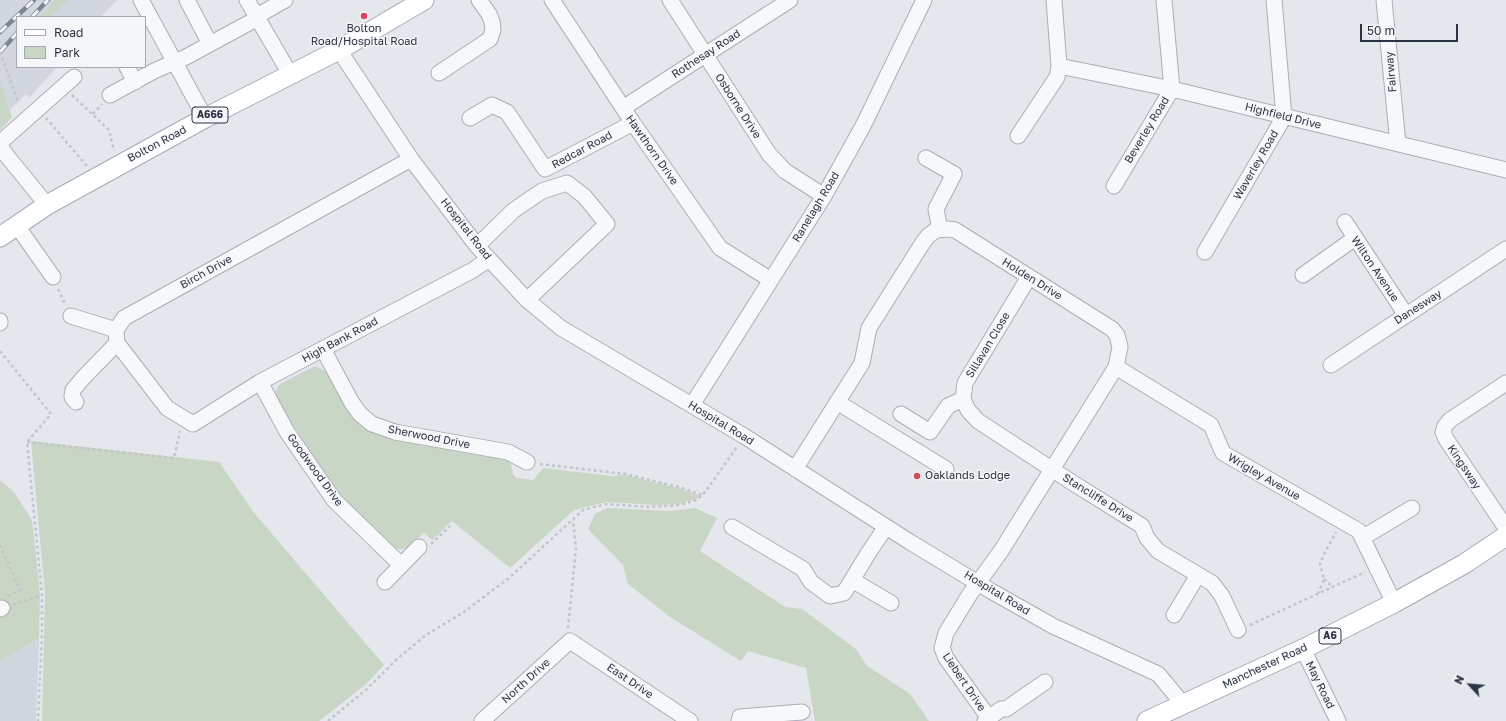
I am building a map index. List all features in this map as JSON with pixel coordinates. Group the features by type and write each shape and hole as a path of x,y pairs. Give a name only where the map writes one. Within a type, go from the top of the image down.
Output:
{"main road":[{"name":"Bolton Road","path":"0,237 46,205 117,165 205,118 339,50 424,0"},
{"name":"Manchester Road","path":"1147,721 1303,650 1394,603 1464,564 1506,536"}],"street":[{"path":"141,0 205,118"},
{"path":"187,0 210,44"},
{"path":"247,0 290,74"},
{"path":"110,95 210,44 285,0"},
{"path":"439,73 490,39 493,30 492,22 489,14 479,0"},
{"name":"Hawthorn Drive","path":"552,0 633,123 720,248 771,280"},
{"name":"Osborne Drive","path":"670,0 769,154 785,171 824,196"},
{"name":"Rothesay Road","path":"623,108 790,0"},
{"name":"Ranelagh Road","path":"692,405 824,196 863,126 924,0"},
{"path":"1018,136 1057,77 1059,66 1054,0"},
{"name":"Beverley Road","path":"1114,186 1172,89 1164,0"},
{"path":"1274,0 1284,117"},
{"name":"Fairway","path":"1384,0 1398,144"},
{"name":"Hospital Road","path":"339,50 411,158 478,246 527,300 561,328 744,436 886,527 1053,626 1158,674 1183,704"},
{"name":"Highfield Drive","path":"1059,66 1172,89 1506,170"},
{"path":"128,68 135,82"},
{"path":"46,205 3,151 1,147 2,142 74,77"},
{"name":"Redcar Road","path":"470,118 492,105 507,112 545,169 633,123"},
{"name":"Waverley Road","path":"1205,252 1284,117"},
{"name":"Birch Drive","path":"76,402 72,397 73,390 116,337 124,318 411,158"},
{"path":"795,469 862,363 869,328 922,244 928,236 940,230 936,209 954,174 926,158"},
{"path":"478,246 514,210 542,191 567,183 584,196 607,224 527,300"},
{"name":"Wilton Avenue","path":"1345,222 1406,315"},
{"path":"17,226 53,277"},
{"name":"Holden Drive","path":"940,230 955,230 1112,329 1117,335 1120,347 1116,367 1001,551 979,582"},
{"path":"1303,275 1355,238"},
{"name":"Danesway","path":"1330,366 1506,249"},
{"name":"High Bank Road","path":"188,421 473,270 489,259"},
{"name":"Sillavan Close","path":"963,399 965,383 1029,277"},
{"path":"71,316 116,337 167,408 188,421"},
{"name":"Sherwood Drive","path":"323,349 352,403 360,414 372,424 395,432 508,452 527,462"},
{"name":"Wrigley Avenue","path":"1116,367 1211,425 1223,453 1359,531 1394,603"},
{"name":"Goodwood Drive","path":"260,382 287,432 334,500 401,565"},
{"name":"Kingsway","path":"1506,383 1450,420 1445,426 1444,432 1446,440 1506,528"},
{"path":"901,414 930,432 948,406 963,399 968,410 978,420 1052,468"},
{"path":"837,402 946,469"},
{"name":"Stancliffe Drive","path":"1052,468 1072,483 1142,526 1148,538 1158,551 1212,582 1222,596 1238,630"},
{"path":"1362,538 1412,508"},
{"path":"732,527 803,569 811,582 830,596 844,593 868,552 886,527"},
{"path":"385,582 419,547"},
{"path":"1174,616 1198,574"},
{"path":"852,580 890,603"},
{"name":"Liebert Drive","path":"979,582 946,633 942,648 946,658 992,716"},
{"name":"North Drive","path":"482,721 569,634"},
{"name":"East Drive","path":"569,634 690,721"},
{"name":"May Road","path":"1303,650 1338,721"},
{"path":"992,716 1006,709 1045,682"},
{"path":"739,721 740,717 802,712"}],"path":[{"path":"0,52 18,102"},
{"path":"62,87 109,130 117,165"},
{"path":"38,109 96,177"},
{"path":"53,277 71,316"},
{"path":"0,351 51,414 27,442 42,595 42,634 38,721"},
{"path":"27,442 174,458 188,421"},
{"path":"328,721 368,689 397,659 426,635 464,612 509,578 583,510 594,506 607,504 649,507 680,505 697,500 710,486 744,436"},
{"path":"527,462 625,474 679,487 702,495"},
{"path":"569,634 576,548 573,520"},
{"path":"1333,587 1324,579 1320,564 1342,522"},
{"path":"419,547 432,544 450,526"},
{"path":"0,545 20,590 3,604"},
{"path":"1238,630 1376,567"},
{"path":"1318,594 1324,579"},
{"path":"3,604 42,595"}],"shaded area":[{"path":"0,0 117,0 102,16 16,16 16,68 56,68 29,98 26,94 10,110 12,117 0,130"},
{"path":"39,638 36,721 0,721 0,661"}],"green space":[{"path":"55,0 68,0 52,16 40,16"},
{"path":"0,82 12,117 0,130"},
{"path":"315,366 328,372 355,418 362,427 378,435 393,439 509,458 513,475 517,478 533,480 543,468 612,476 625,475 678,488 701,496 679,504 656,505 606,502 574,510 510,568 452,521 432,540 424,533 409,547 403,549 393,549 341,498 276,399 275,392 280,384"},
{"path":"31,441 219,462 255,514 384,665 365,685 319,721 42,721 45,594"},
{"path":"0,480 13,491 32,520 40,594 39,638 0,661"},
{"path":"607,508 671,511 695,508 717,518 700,551 785,607 802,609 857,650 866,665 910,694 929,721 815,721 806,668 748,651 741,661 670,617 628,584 623,565 588,529 595,514"}],"railway":[{"path":"17,16 34,0"},
{"path":"33,16 48,0"},
{"path":"0,32 16,17"},
{"path":"0,52 16,34"}],"place":[{"name":"Bolton Road/Hospital Road","path":"364,16"},
{"name":"Oaklands Lodge","path":"917,476"}]}
